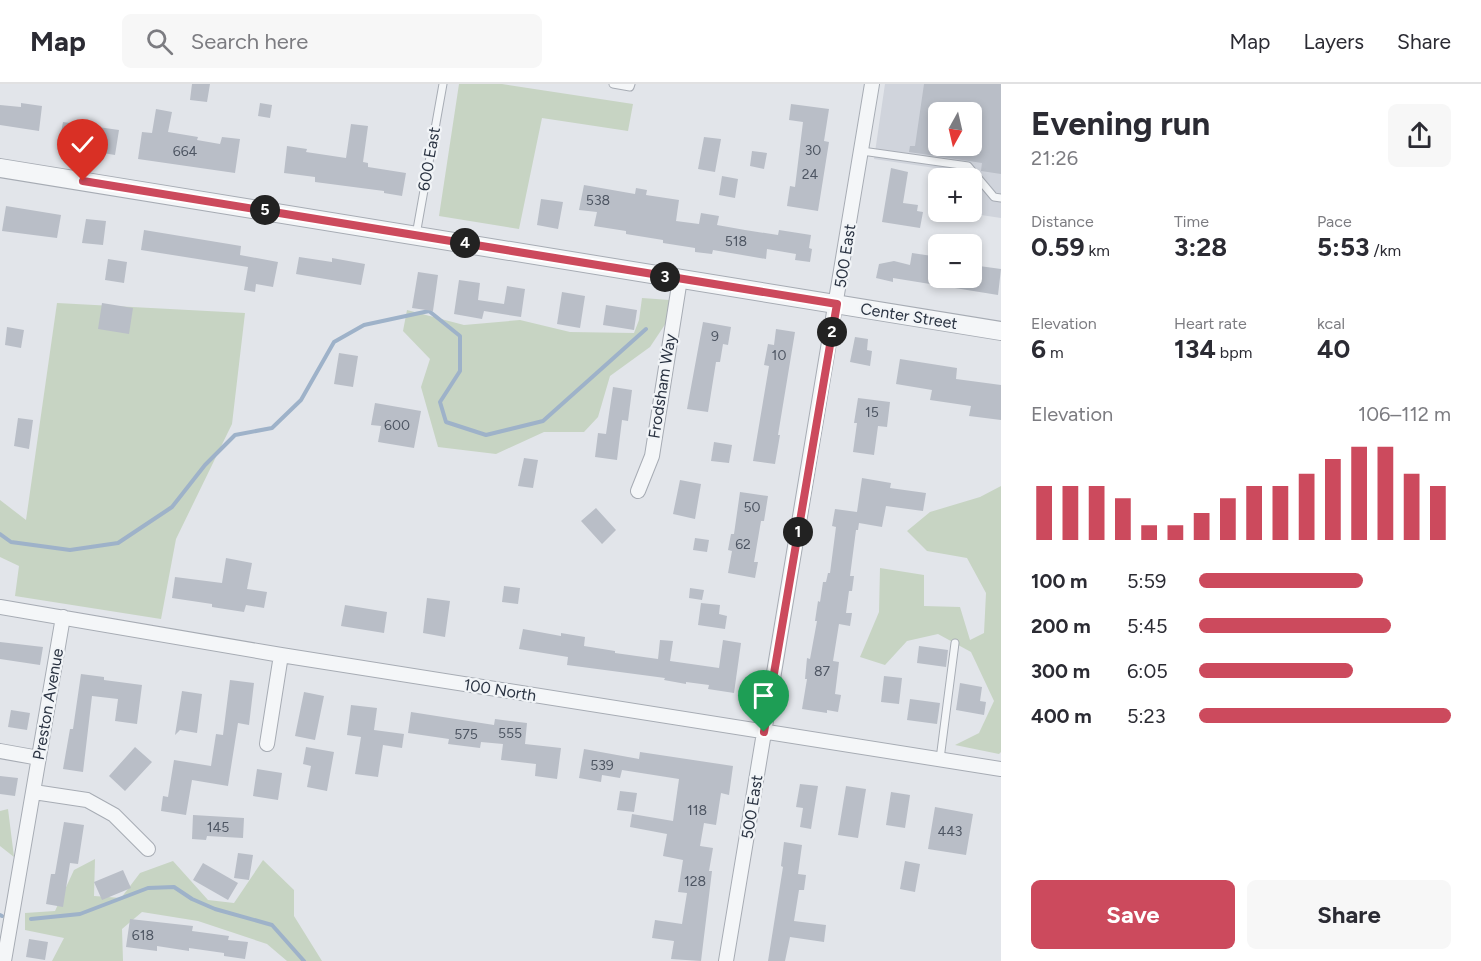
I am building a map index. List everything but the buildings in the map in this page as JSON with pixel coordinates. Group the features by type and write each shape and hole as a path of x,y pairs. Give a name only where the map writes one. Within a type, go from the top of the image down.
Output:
{"street":[{"name":"500 East","path":"726,961 872,84"},
{"name":"Center Street","path":"0,168 1001,331"},
{"name":"Frodsham Way","path":"638,491 652,456 680,279"},
{"name":"100 North","path":"0,607 281,655 1001,769"},
{"name":"Preston Avenue","path":"4,961 63,617"},
{"path":"267,744 281,655"},
{"path":"0,751 39,758"},
{"path":"34,792 87,800 114,815 148,849"}],"lane":[{"name":"600 East","path":"416,235 443,84"},
{"path":"613,84 630,87 631,84"},
{"path":"862,151 968,166 994,197 1001,198"},
{"path":"940,759 955,643"}],"shaded area":[{"path":"885,84 1001,84 1001,218 982,215 982,168 935,168 874,159"}],"green space":[{"path":"459,84 502,84 633,104 628,131 542,118 519,229 439,216"},
{"path":"642,298 670,300 666,323 650,347 610,376 598,417 584,432 544,432 496,454 438,447 421,387 430,359 403,331 407,310 464,325 520,320 570,332 634,333 639,320"},
{"path":"57,303 245,313 232,424 176,539 161,619 15,596 19,566 0,557 0,500 26,520"},
{"path":"1001,486 1001,752 999,754 955,745 979,733 994,701 971,652 938,634 907,641 885,665 860,657 879,612 880,568 924,575 924,606 960,607 970,640 984,633 986,593 967,558 927,551 907,531 930,512 980,497"},
{"path":"8,809 14,857 0,846 0,811"},
{"path":"95,859 94,896 121,898 140,873 173,861 208,900 234,903 263,860 294,890 294,916 322,961 287,961 267,944 198,921 142,912 122,929 123,961 52,961 64,938 25,930 25,913 55,911 74,870"}],"waterway":[{"path":"0,534 11,542 70,550 118,543 172,507 205,465 235,435 272,428 301,400 334,342 364,325 429,311 460,336 460,371 440,402 446,422 486,435 543,421 646,329"},
{"path":"31,919 80,914 148,888 174,887 192,899 215,909 272,925 304,961"}],"route":[{"path":"83,181 837,304 764,732"}]}
